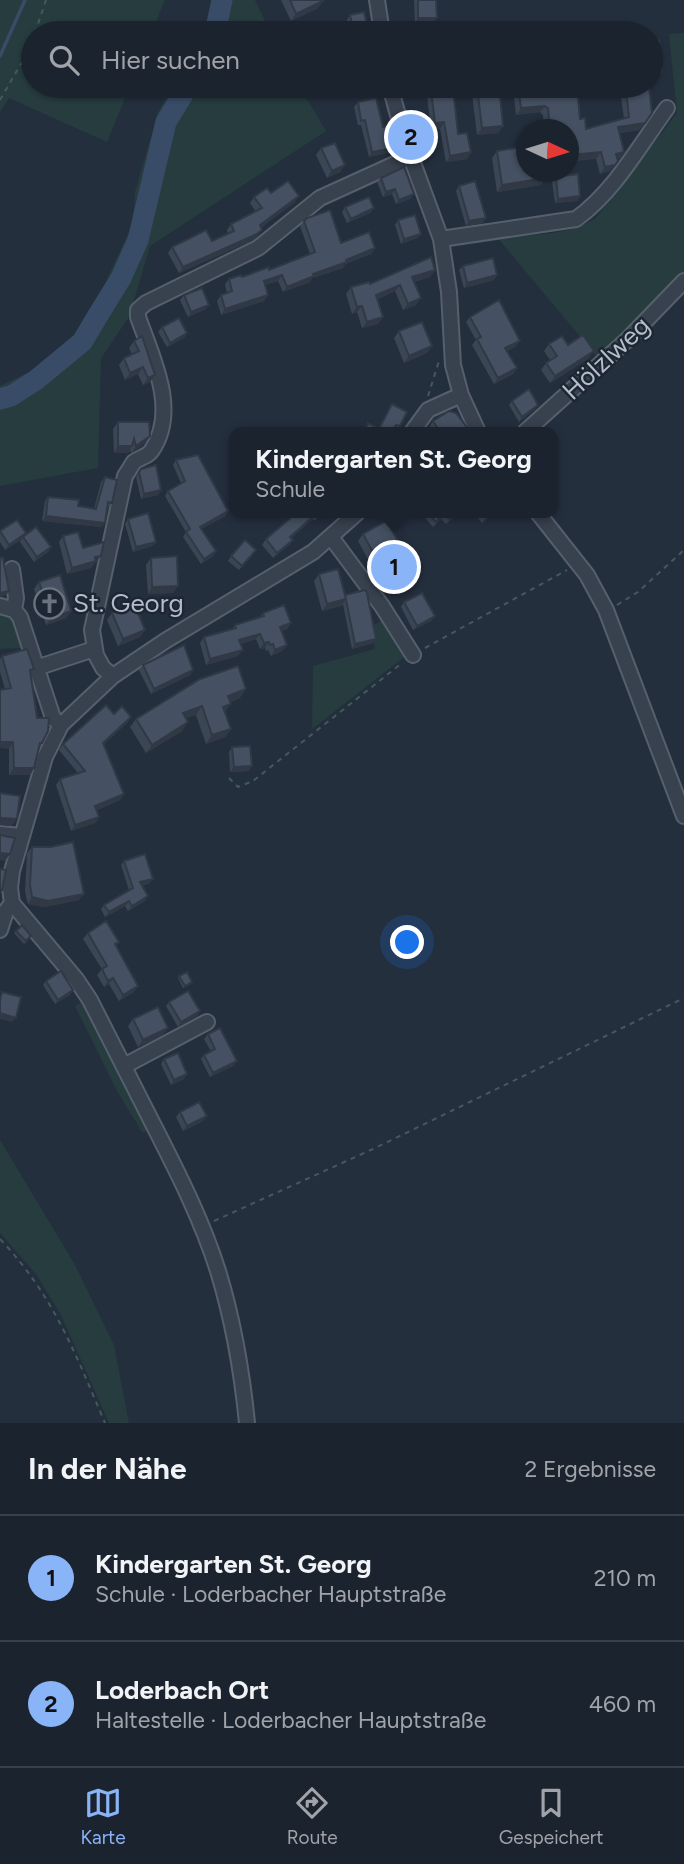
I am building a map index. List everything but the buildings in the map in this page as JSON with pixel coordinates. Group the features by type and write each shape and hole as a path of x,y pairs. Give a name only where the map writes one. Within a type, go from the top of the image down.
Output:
{"street":[{"path":"377,0 380,21"},
{"path":"394,98 410,157 441,239 449,292 451,343 460,396 476,427"},
{"path":"441,239 576,219 586,212 617,177 667,108"},
{"path":"113,676 103,667 94,649 94,619 125,476 134,463 150,454 161,435 163,404 159,378 138,310 146,303 258,248 320,198 410,157"},
{"name":"Hölzlweg","path":"531,427 627,340 684,281"},
{"path":"416,427 428,410 460,396"},
{"path":"0,930 6,911 12,903 12,870 21,836 45,757 61,725 113,676 165,641 303,559 352,518"},
{"path":"542,518 578,564 606,610 684,816"},
{"path":"331,537 382,606 413,655"},
{"path":"12,569 16,598 7,608 20,617 52,718 61,725"},
{"path":"36,668 94,649"},
{"path":"0,834 21,836"},
{"path":"12,903 76,979 90,1000 180,1177 202,1227 230,1314 247,1423"},
{"path":"124,1066 207,1022"}],"path":[{"path":"40,21 46,0"},
{"path":"0,100 21,64"},
{"path":"428,410 428,398 442,352 451,343"},
{"path":"606,610 638,592 684,550"},
{"path":"229,778 238,787 253,781 413,655 578,564"},
{"path":"202,1227 385,1143 684,998"},
{"path":"0,1239 21,1262 60,1320 105,1423"}],"green space":[{"path":"0,0 165,0 156,21 21,21 21,98 125,98 107,142 9,98 0,112"},
{"path":"214,0 255,0 265,21 208,21"},
{"path":"684,33 684,272 598,358 497,237 561,232 596,218 677,113 669,34"},
{"path":"166,98 306,98 326,131 150,246 129,317 101,358 98,468 0,486 0,386 35,369 64,349 89,318 133,223 135,192 158,112"},
{"path":"0,613 11,615 22,648 0,649"},
{"path":"382,620 404,652 403,658 312,729 313,666 375,649 371,627"},
{"path":"85,1001 150,1132 142,1132 117,1091 75,1006"},
{"path":"0,1140 74,1263 114,1345 129,1423 109,1423 61,1315 36,1274 0,1233"}],"waterway":[{"path":"0,56 25,0"},
{"path":"218,21 222,0"},
{"path":"0,399 11,396 36,380 82,342 121,278 138,240 166,122 181,98"}],"place":[{"name":"Loderbach Ort","path":"411,137"},
{"name":"Kindergarten St. Georg","path":"394,567"},
{"name":"St. Georg","path":"50,603"}]}
